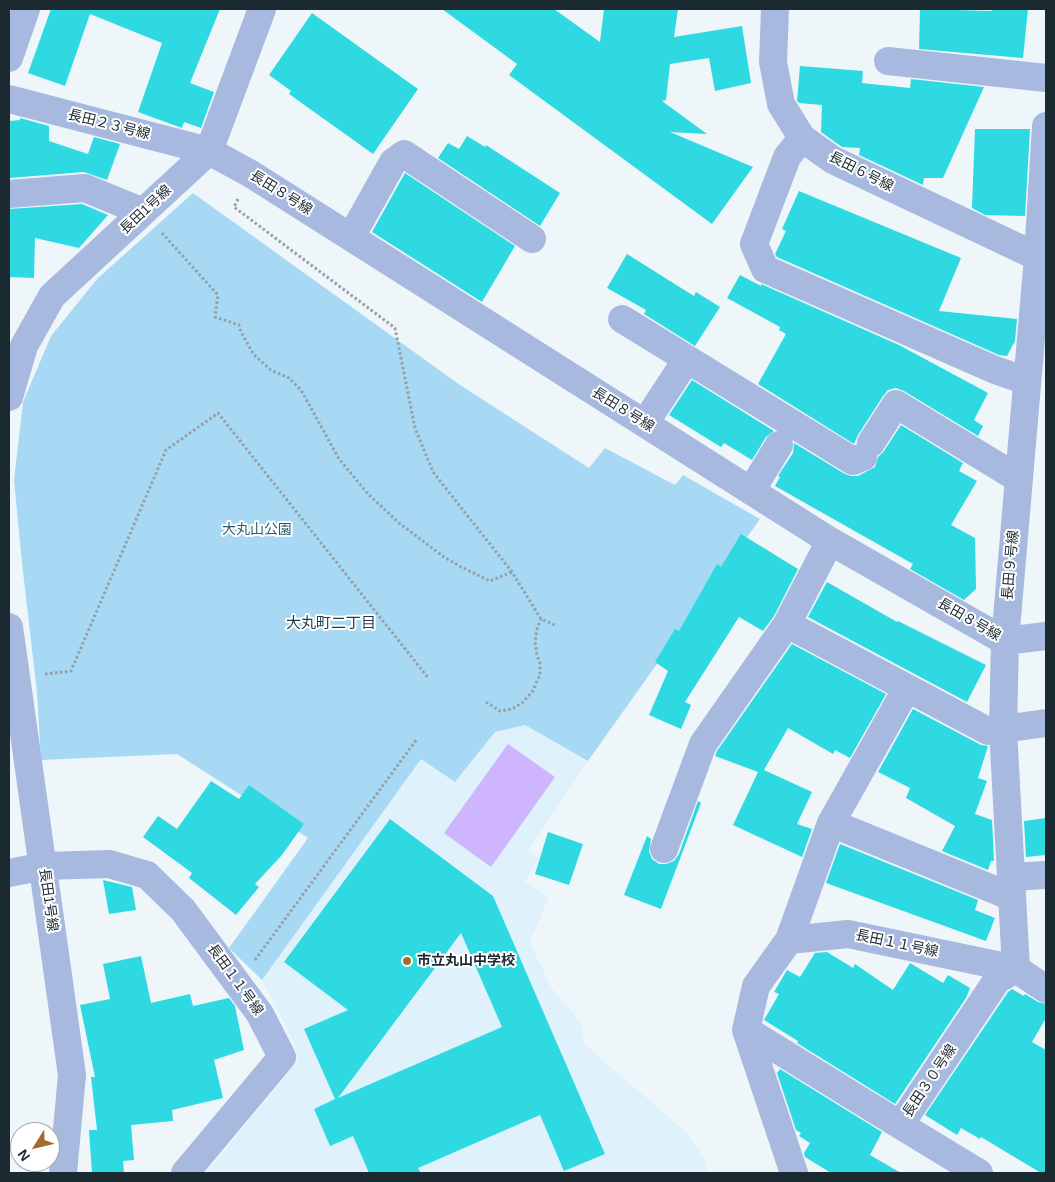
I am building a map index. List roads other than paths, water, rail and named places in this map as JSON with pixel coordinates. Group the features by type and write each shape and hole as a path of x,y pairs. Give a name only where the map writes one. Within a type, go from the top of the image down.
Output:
{"street":[{"path":"9,58 26,9"},
{"name":"長田1号線","path":"9,398 16,346 52,296 209,151 262,9"},
{"name":"長田６号線","path":"775,9 773,62 781,104 802,138 833,160 1042,257"},
{"path":"888,61 1046,78"},
{"name":"長田２３号線","path":"9,99 209,151"},
{"name":"長田９号線","path":"1016,969 1003,729 1005,641 1028,381 1042,257 1046,126"},
{"path":"802,138 787,157 754,244 765,269 995,370 1028,381"},
{"name":"長田８号線","path":"209,151 251,174 830,541 1005,641 1046,636"},
{"path":"351,237 392,162 404,154 532,239"},
{"path":"9,194 86,188 143,212"},
{"path":"622,319 853,461 867,450 896,404 1019,479"},
{"path":"645,423 687,358"},
{"path":"751,491 779,445"},
{"path":"664,849 702,744 788,624 830,541"},
{"path":"788,624 988,731 1046,723"},
{"name":"長田1号線","path":"9,627 72,1075 63,1173"},
{"path":"794,1173 746,1030 756,986 789,940 831,823 907,688"},
{"path":"831,823 1011,887 1046,875"},
{"name":"長田１１号線","path":"9,872 44,866 109,864 147,875 184,910 260,1014 282,1057 185,1173"},
{"name":"長田１１号線","path":"789,940 848,934 1016,969"},
{"path":"1016,969 1046,989"},
{"name":"長田３０号線","path":"746,1030 900,1124 997,980 1016,969"},
{"path":"900,1124 979,1173"}],"place":[{"name":"市立丸山中学校","path":"407,961"}],"district":[{"name":"大丸町二丁目","path":"331,624"}],"park label":[{"name":"大丸山公園","path":"257,530"}]}
